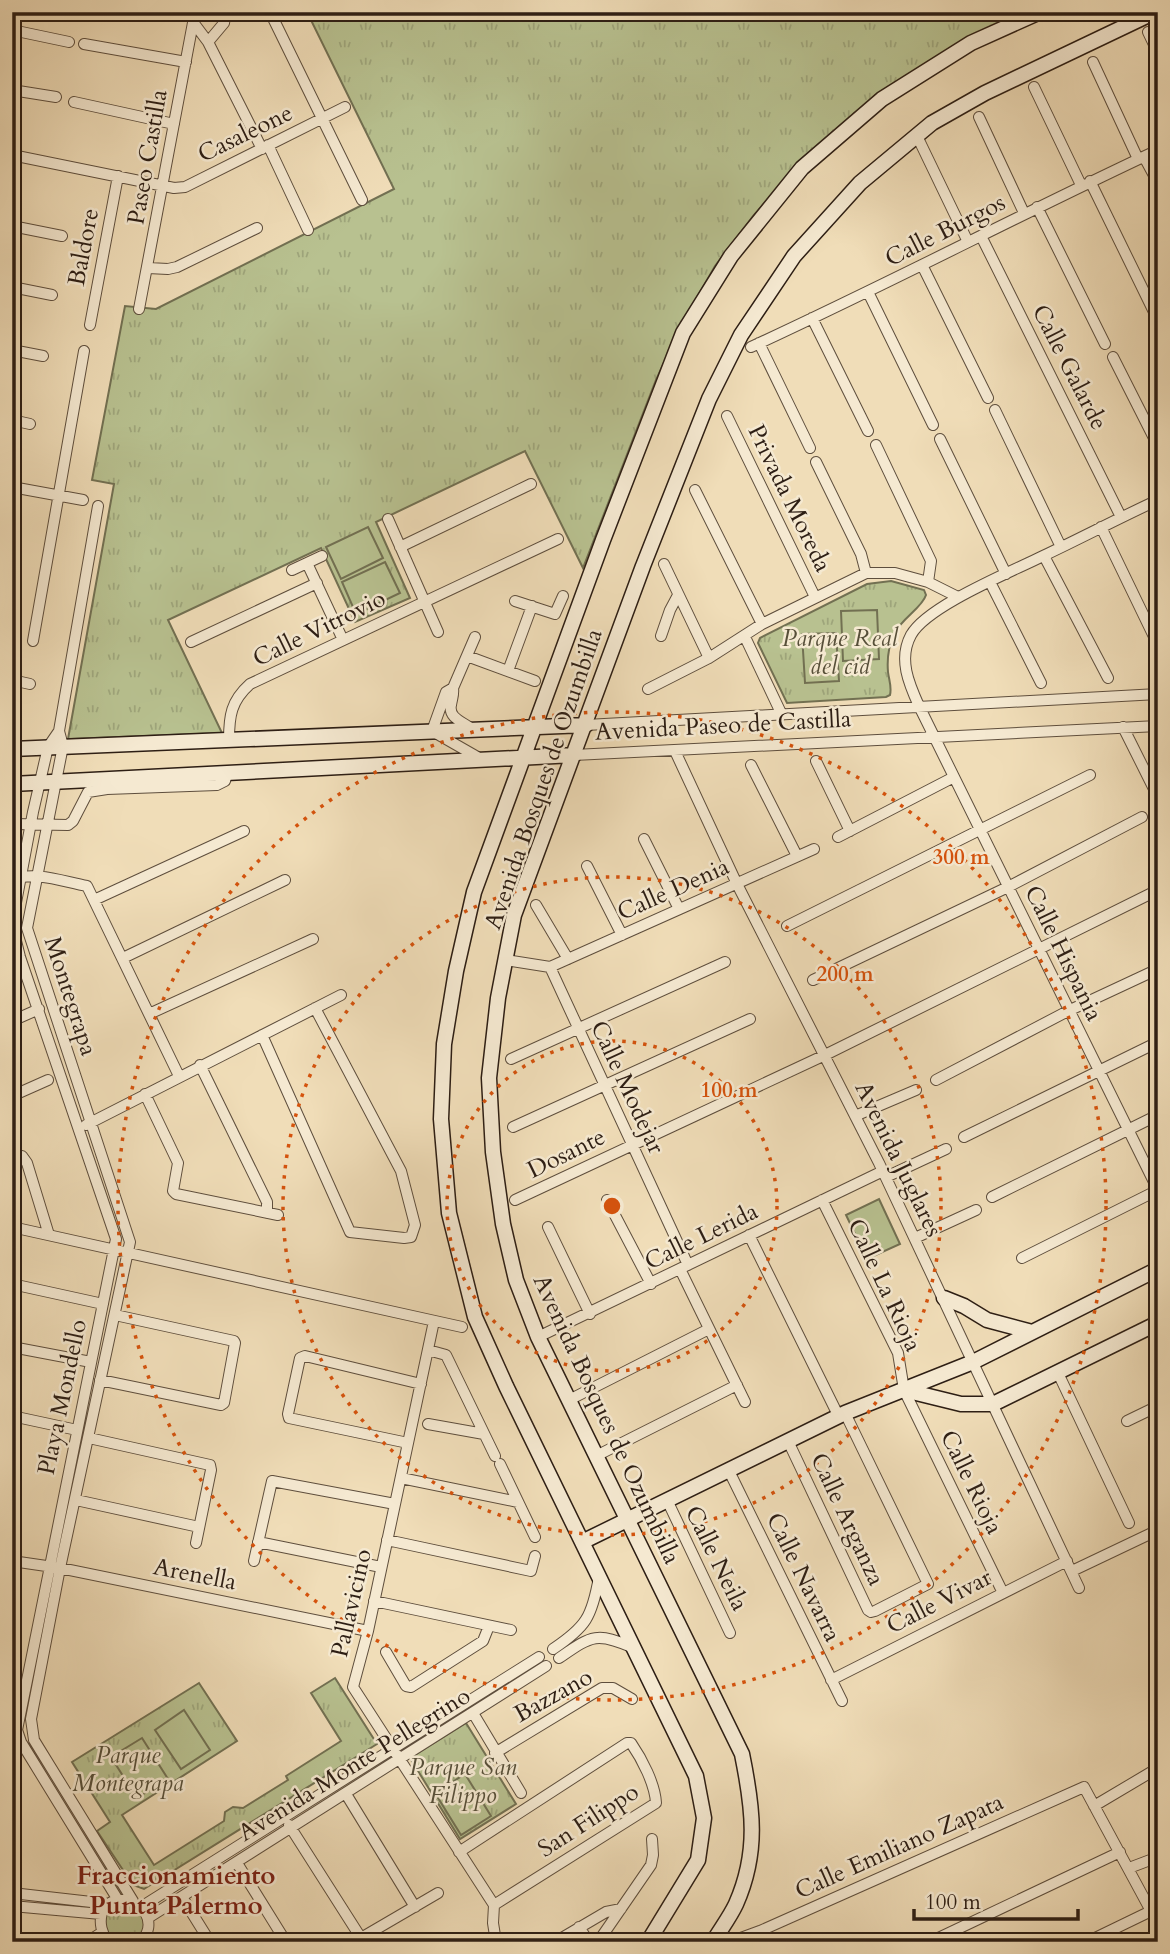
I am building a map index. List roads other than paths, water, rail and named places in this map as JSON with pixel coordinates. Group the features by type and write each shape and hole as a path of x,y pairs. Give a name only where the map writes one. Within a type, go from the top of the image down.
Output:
{"main road":[{"name":"Avenida Bosques de Ozumbilla","path":"648,1942 698,1860 704,1818 696,1776 475,1317 449,1213 441,1119 444,1044 456,971 474,892 668,369 684,333 731,256 802,168 882,99 971,43 1040,12"},
{"name":"Avenida Bosques de Ozumbilla","path":"713,1942 736,1905 752,1857 752,1801 742,1754 538,1337 516,1280 503,1224 493,1152 489,1078 498,998 514,915 643,566 709,399 741,335 794,256 860,183 932,123 985,93 1154,12"},
{"name":"Avenida Paseo de Castilla","path":"12,749 586,725"},
{"name":"Avenida Paseo de Castilla","path":"12,784 38,790 56,783 574,755"},
{"path":"582,1542 842,1415 973,1362 1158,1269"},
{"path":"944,1298 964,1306 987,1321 1032,1332"},
{"path":"904,1390 961,1404 993,1404 1158,1323"}],"street":[{"path":"208,43 224,23 226,12"},
{"path":"270,12 362,200"},
{"path":"194,17 308,230"},
{"name":"Paseo Castilla","path":"139,309 194,17"},
{"path":"12,30 69,42"},
{"path":"1147,32 1158,53"},
{"path":"84,44 186,62"},
{"path":"1093,62 1141,158 1158,183"},
{"path":"1034,87 1156,316"},
{"path":"12,90 56,97"},
{"path":"74,102 174,124"},
{"name":"Casaleone","path":"12,155 162,185 185,187 345,107"},
{"path":"979,117 1024,213"},
{"path":"917,136 968,242"},
{"name":"Calle Burgos","path":"810,448 755,345 1158,150"},
{"name":"Baldore","path":"90,325 118,176"},
{"path":"1037,207 1105,344"},
{"path":"12,226 62,236"},
{"path":"148,268 177,267 257,228"},
{"name":"Calle Galarde","path":"981,236 1121,517"},
{"path":"922,265 988,398"},
{"path":"12,287 52,295"},
{"path":"868,292 933,425"},
{"path":"813,318 868,430"},
{"path":"12,350 43,356"},
{"path":"33,641 84,351"},
{"path":"1113,357 1158,446"},
{"path":"995,410 1061,547"},
{"name":"Privada Moreda","path":"727,416 815,597"},
{"path":"12,420 30,424"},
{"path":"940,439 1006,574"},
{"path":"876,446 931,561 928,582"},
{"path":"816,463 861,554 866,573"},
{"path":"400,547 531,484"},
{"path":"12,487 83,500"},
{"path":"695,490 762,625"},
{"name":"Calle Hispania","path":"1158,500 958,597 921,623 911,635 904,665 908,683 919,706 1158,1190"},
{"path":"55,747 98,506"},
{"path":"388,519 438,632"},
{"path":"1101,527 1158,645"},
{"name":"Calle Vitrovio","path":"229,740 231,708 250,684 558,539"},
{"path":"292,570 322,556"},
{"path":"1044,556 1108,678"},
{"path":"307,563 343,640"},
{"path":"664,564 709,658"},
{"path":"648,689 709,658 762,625 866,573 895,573 928,582 958,597"},
{"path":"990,582 1041,683"},
{"path":"191,642 317,583"},
{"path":"661,636 678,595"},
{"path":"515,601 555,614 563,596"},
{"path":"508,671 532,606"},
{"path":"475,637 453,688 446,692 444,711 432,731 481,759"},
{"path":"745,637 782,715"},
{"path":"467,656 535,681"},
{"path":"12,680 30,684"},
{"name":"Avenida Paseo de Castilla","path":"586,725 1158,694"},
{"path":"444,711 472,730"},
{"name":"Avenida Paseo de Castilla","path":"574,755 1158,726"},
{"path":"1123,727 1158,797"},
{"name":"Montegrapa","path":"55,747 56,783 27,928 130,1242 129,1252"},
{"name":"Montegrapa","path":"55,747 38,790 17,878 12,925 15,952 39,1009 79,1128 116,1239 114,1249"},
{"name":"Avenida Juglares","path":"675,751 737,884 825,1055 944,1298 1079,1588"},
{"path":"816,761 850,831"},
{"path":"751,765 797,856"},
{"path":"12,824 68,825 74,821 88,792 217,785 225,781 227,774"},
{"path":"787,926 1090,775"},
{"path":"838,837 954,777"},
{"path":"38,790 52,800"},
{"path":"813,980 1008,887 1142,817"},
{"path":"93,900 244,831"},
{"path":"644,839 679,909"},
{"name":"Calle Denia","path":"550,967 814,849"},
{"path":"587,866 622,935"},
{"path":"17,878 37,877 87,886 179,1076"},
{"path":"123,958 285,880"},
{"name":"Dosante","path":"515,1200 825,1055 1158,890"},
{"path":"537,905 568,959"},
{"path":"149,1014 313,939"},
{"path":"506,960 550,967"},
{"path":"511,1059 725,962"},
{"name":"Calle Modejar","path":"550,967 631,1144 709,1329 745,1402"},
{"path":"936,1080 1158,969"},
{"path":"79,1128 341,995"},
{"path":"262,1035 350,1232 411,1237 415,1225 401,1171 315,1008"},
{"path":"12,1021 39,1009"},
{"path":"513,1126 750,1019"},
{"path":"964,1137 1158,1042"},
{"path":"145,1094 178,1163 173,1191 176,1194 272,1214 200,1065"},
{"path":"12,1096 48,1080"},
{"path":"855,1116 916,1090"},
{"path":"992,1197 1158,1115"},
{"name":"Calle Lerida","path":"538,1337 822,1200 946,1149"},
{"path":"12,1157 22,1156 27,1163 50,1235"},
{"path":"1022,1258 1158,1190"},
{"path":"607,1200 651,1284"},
{"name":"Calle La Rioja","path":"822,1200 898,1353 904,1390"},
{"path":"915,1238 976,1210"},
{"path":"12,1227 462,1327"},
{"path":"548,1227 590,1314"},
{"name":"Calle Arganza","path":"749,1235 928,1584 875,1611 868,1610 789,1441"},
{"name":"Playa Mondello","path":"114,1249 77,1430 31,1730 34,1740 70,1798 148,1918"},
{"name":"Playa Mondello","path":"12,1754 55,1568 76,1500 129,1252"},
{"path":"12,1284 103,1304"},
{"path":"100,1380 221,1405 224,1403 236,1343 234,1340 115,1315"},
{"name":"Pallavicino","path":"434,1321 354,1686 494,1905"},
{"path":"569,1400 709,1329"},
{"path":"12,1347 91,1362"},
{"path":"428,1350 446,1356 535,1537"},
{"path":"408,1443 289,1418 300,1358 305,1356 421,1384"},
{"path":"1058,1373 1129,1523"},
{"path":"596,1455 737,1385"},
{"name":"Calle Rioja","path":"904,1390 1003,1593"},
{"path":"1128,1421 1158,1406"},
{"path":"12,1416 77,1430"},
{"path":"428,1424 484,1434"},
{"path":"89,1437 210,1465 196,1543"},
{"name":"Calle Navarra","path":"729,1471 842,1702"},
{"path":"12,1473 12,1484"},
{"path":"401,1478 518,1502"},
{"path":"254,1561 272,1481 395,1504"},
{"path":"76,1500 199,1527"},
{"name":"Calle Neila","path":"667,1500 730,1633"},
{"name":"Calle Vivar","path":"831,1680 1003,1593 1154,1532 1158,1535"},
{"path":"387,1540 531,1571 535,1556"},
{"path":"258,1542 381,1567"},
{"name":"Arenella","path":"12,1561 368,1631"},
{"path":"559,1658 590,1613 599,1577"},
{"path":"374,1601 511,1630"},
{"path":"386,1652 406,1686 411,1687 483,1641 489,1626"},
{"path":"552,1649 599,1637 612,1638 635,1648"},
{"name":"Avenida Monte Pellegrino","path":"137,1904 284,1817 539,1657"},
{"path":"525,1666 530,1676"},
{"name":"Avenida Monte Pellegrino","path":"148,1918 546,1666"},
{"name":"Bazzano","path":"495,1752 602,1688 613,1688 632,1699"},
{"name":"Bazzano","path":"473,1713 521,1793"},
{"path":"17,1730 21,1742 114,1902"},
{"name":"San Filippo","path":"459,1852 627,1743 634,1747 646,1770 656,1803 494,1905"},
{"path":"1158,1768 1094,1806 1158,1924"},
{"name":"Calle Emiliano Zapata","path":"730,1942 1084,1787 1094,1806"},
{"path":"346,1794 415,1907"},
{"path":"60,1805 70,1798"},
{"path":"284,1817 361,1938 438,1893"},
{"path":"598,1942 651,1865 652,1839"},
{"path":"930,1942 1119,1852"},
{"path":"1129,1868 1158,1857"},
{"path":"237,1863 286,1942"},
{"path":"12,1893 137,1904"},
{"path":"182,1897 210,1942"},
{"path":"87,1942 105,1937 99,1923 101,1914 114,1902"},
{"path":"494,1905 496,1942"},
{"path":"12,1906 101,1914"},
{"path":"555,1942 606,1912 621,1909"},
{"path":"1087,1942 1151,1911"},
{"path":"140,1942 147,1932 148,1918"},
{"path":"579,1927 589,1942"},
{"path":"760,1931 765,1942"}],"district":[{"name":"Fraccionamiento Punta Palermo","path":"176,1890"}],"park label":[{"name":"Parque Real del cid","path":"840,652"},
{"name":"Parque Montegrapa","path":"128,1769"},
{"name":"Parque San Filippo","path":"463,1781"}]}
